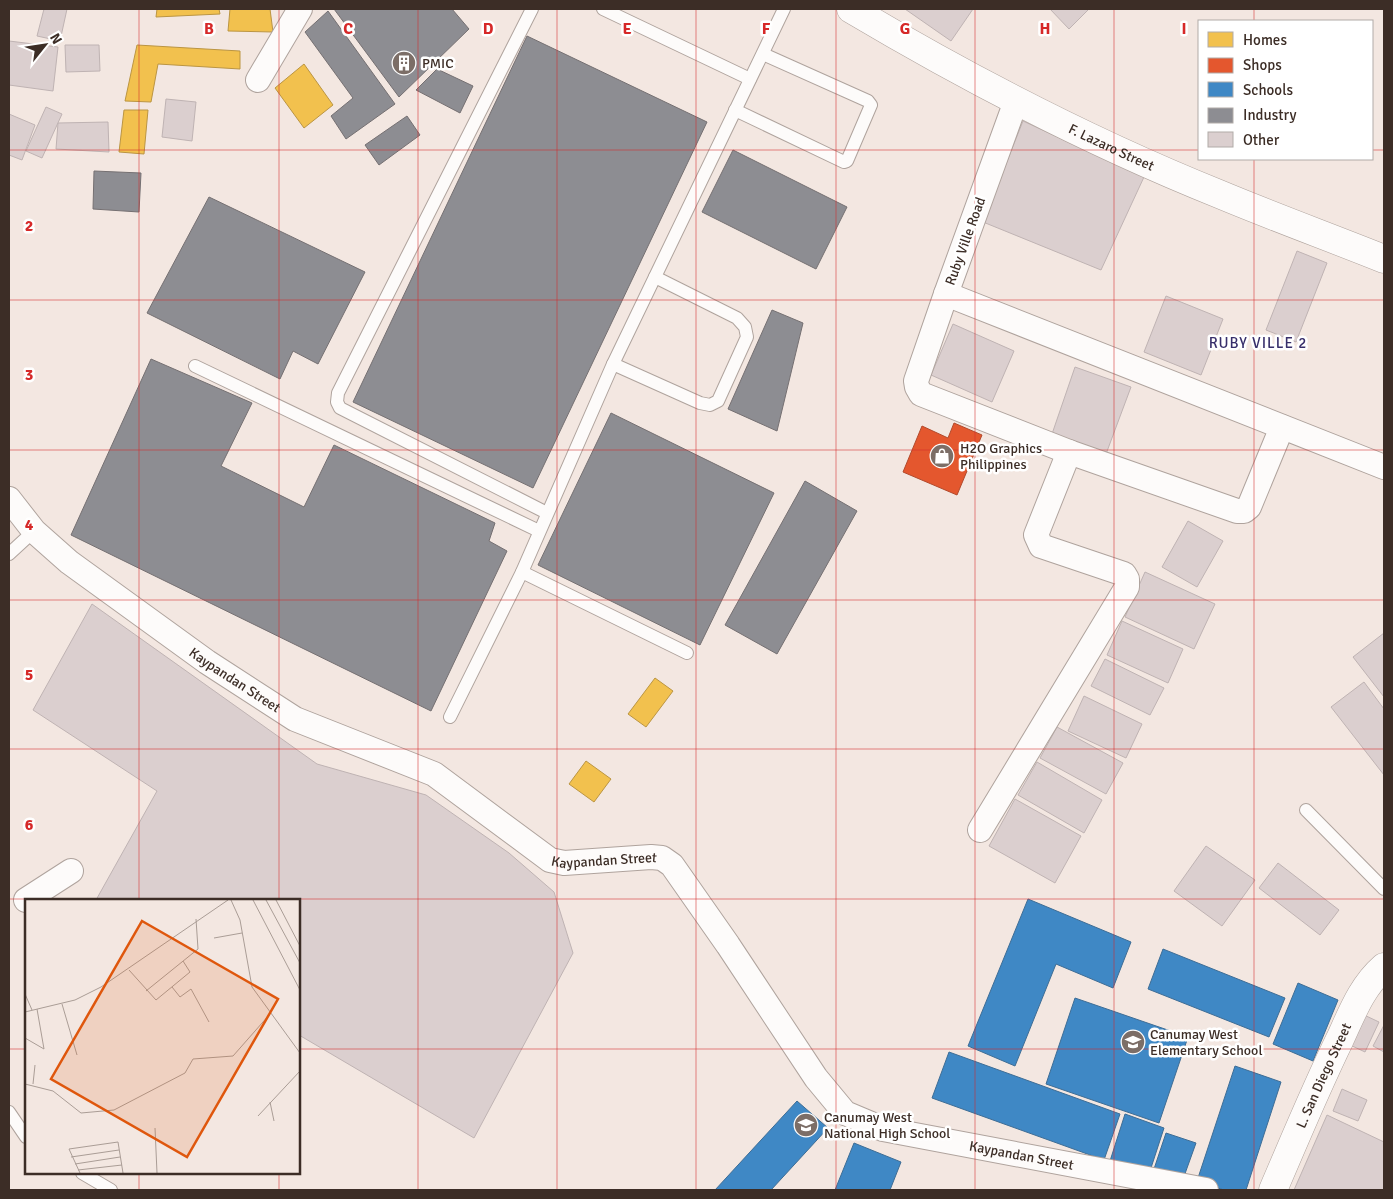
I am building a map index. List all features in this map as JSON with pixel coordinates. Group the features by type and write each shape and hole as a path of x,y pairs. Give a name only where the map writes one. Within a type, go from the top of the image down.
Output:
{"street":[{"path":"258,80 300,9"},
{"name":"F. Lazaro Street","path":"851,9 1016,101 1138,159 1218,194 1384,259"},
{"name":"Ruby Ville Road","path":"1016,101 916,381 921,394 1069,452"},
{"path":"946,294 1384,467"},
{"path":"980,830 1127,587 1127,580 1124,574 1041,546 1038,541 1036,535 1069,452 1237,511 1244,511 1249,507 1282,427"},
{"name":"Kaypandan Street","path":"9,499 34,531 69,562 207,662 295,719 434,774 550,860 564,863 651,856 662,858 672,865 728,945 816,1078 845,1113 883,1129 1206,1190"},
{"path":"28,899 71,871"},
{"path":"9,912 25,901"},
{"name":"L. San Diego Street","path":"1273,1190 1323,1074 1361,996 1373,977 1384,967"}],"lane":[{"path":"532,9 338,393 337,402 340,408 547,513"},
{"path":"603,9 750,80"},
{"path":"450,717 522,572 613,364 784,9"},
{"path":"735,110 844,162 847,161 871,105 868,101 763,54"},
{"path":"613,364 700,403 710,405 718,401 746,337 745,328 738,318 655,277"},
{"path":"195,366 539,531"},
{"path":"9,554 34,531"},
{"path":"522,572 687,653"},
{"path":"1306,810 1384,889"},
{"path":"9,1112 25,1136"},
{"path":"84,1174 111,1190"}],"building: Homes":[{"path":"157,9 219,9 220,14 156,17"},
{"path":"230,9 270,9 273,32 228,31"},
{"path":"137,45 240,51 240,69 158,64 151,102 125,101"},
{"path":"304,64 333,105 304,128 275,88"},
{"path":"124,110 148,110 144,154 119,152"},
{"path":"655,678 673,691 646,727 628,714"},
{"path":"586,761 611,779 594,802 569,784"}],"building: Shops":[{"path":"954,423 982,435 957,495 903,472 922,426 948,438"}],"building: Schools":[{"path":"1028,899 1131,942 1113,988 1056,964 1015,1066 968,1046"},
{"path":"1163,949 1285,998 1269,1037 1148,989"},
{"path":"1298,983 1338,1000 1313,1061 1273,1044"},
{"path":"1075,998 1188,1037 1159,1123 1046,1084"},
{"path":"949,1052 1120,1114 1104,1160 932,1098"},
{"path":"1235,1066 1281,1082 1246,1190 1224,1190 1197,1181"},
{"path":"797,1101 828,1128 771,1190 715,1190"},
{"path":"1125,1114 1164,1128 1149,1174 1110,1161"},
{"path":"1166,1133 1196,1143 1182,1182 1153,1172"},
{"path":"854,1143 901,1162 890,1190 835,1190"}],"building: Industry":[{"name":"PMIC","path":"334,9 452,9 469,29 399,97"},
{"path":"328,11 395,104 346,139 331,116 353,98 305,32"},
{"path":"527,36 707,122 533,488 353,402"},
{"path":"437,69 473,86 460,113 416,90"},
{"path":"407,116 420,135 379,165 365,145"},
{"path":"733,150 847,207 816,269 702,212"},
{"path":"94,171 141,173 139,212 93,209"},
{"path":"209,197 365,272 318,364 293,351 280,379 147,313"},
{"path":"772,310 803,323 777,431 728,409"},
{"path":"151,359 252,403 221,466 304,507 334,445 495,523 489,541 507,551 431,711 71,535"},
{"path":"611,413 774,493 700,645 538,565"},
{"path":"805,481 857,511 777,654 725,625"}],"building: Other":[{"path":"44,9 67,9 60,41 37,36"},
{"path":"905,9 973,9 951,41"},
{"path":"1050,9 1089,9 1069,29"},
{"path":"9,41 58,47 53,91 9,85"},
{"path":"65,45 99,45 100,71 66,72"},
{"path":"166,99 196,102 192,141 162,137"},
{"path":"46,107 62,114 42,158 26,151"},
{"path":"9,114 35,125 22,160 9,155"},
{"path":"1023,121 1144,177 1101,270 983,222"},
{"path":"108,122 109,152 56,149 58,123"},
{"path":"1297,251 1327,263 1296,342 1266,330"},
{"path":"1166,296 1223,319 1201,375 1144,352"},
{"path":"953,324 1014,351 992,402 931,375"},
{"path":"1075,367 1131,387 1106,454 1052,434"},
{"path":"1188,521 1223,541 1197,587 1162,567"},
{"path":"1145,572 1215,604 1194,649 1125,617"},
{"path":"92,604 317,764 426,795 509,853 554,892 573,953 474,1138 300,1036 300,899 97,899 157,791 33,710"},
{"path":"1122,621 1183,649 1168,683 1107,655"},
{"path":"1384,633 1384,697 1353,657"},
{"path":"1105,659 1164,688 1150,715 1091,686"},
{"path":"1364,682 1384,709 1384,775 1331,707"},
{"path":"1084,696 1142,724 1126,758 1068,731"},
{"path":"1057,727 1123,763 1106,794 1040,758"},
{"path":"1037,762 1102,800 1084,833 1018,795"},
{"path":"1015,799 1081,836 1055,883 989,846"},
{"path":"1206,846 1255,880 1222,926 1174,891"},
{"path":"1278,863 1339,910 1320,935 1259,888"},
{"path":"1362,1014 1379,1022 1365,1052 1348,1044"},
{"path":"1384,1025 1384,1052 1373,1046"},
{"path":"1342,1089 1367,1100 1358,1121 1333,1111"},
{"path":"1327,1115 1384,1142 1384,1190 1294,1190"}],"place":[{"name":"PMIC","path":"404,63"},
{"name":"H2O Graphics Philippines","path":"942,456"},
{"name":"Canumay West Elementary School","path":"1133,1042"},
{"name":"Canumay West National High School","path":"806,1125"}],"district":[{"name":"RUBY VILLE 2","path":"1258,343"}]}
